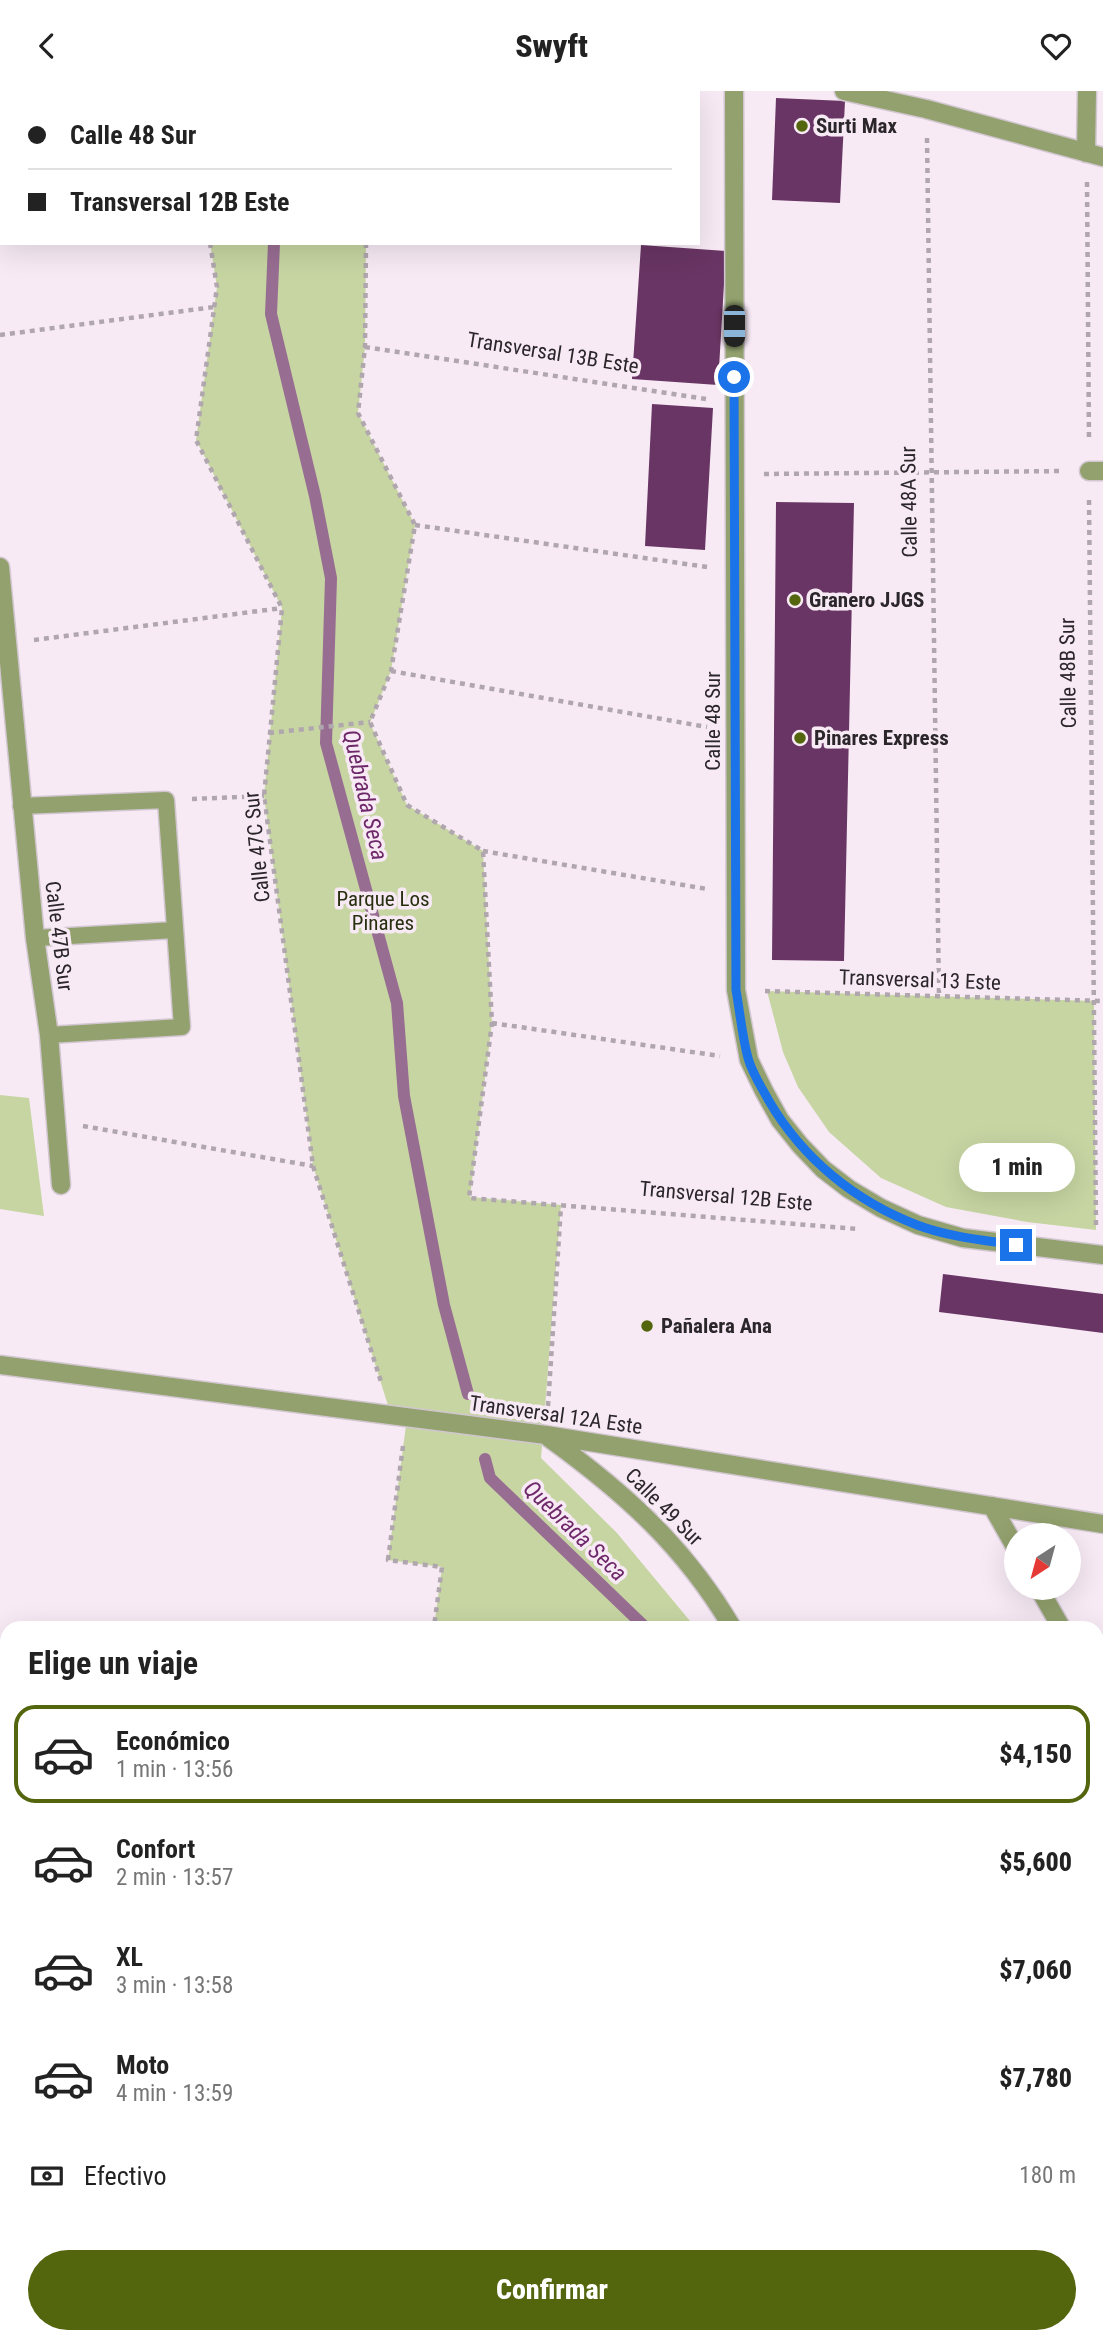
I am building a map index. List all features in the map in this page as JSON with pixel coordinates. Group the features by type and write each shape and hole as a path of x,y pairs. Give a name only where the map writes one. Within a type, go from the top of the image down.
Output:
{"street":[{"name":"Calle 48 Sur","path":"734,91 736,990 748,1060 780,1120 800,1145 849,1189 881,1208 918,1225 963,1238 1099,1255"},
{"path":"844,91 927,100 1095,155 1087,91"},
{"name":"Calle 47B Sur","path":"0,567 9,643 21,806 35,938 49,1035 61,1185"},
{"name":"Transversal 12A Este","path":"0,1365 546,1435 1103,1524"},
{"name":"Calle 49 Sur","path":"546,1435 615,1488 651,1521 685,1557 728,1621"},
{"path":"992,1506 1004,1527"},
{"path":"1045,1600 1058,1621"}],"lane":[{"path":"21,806 166,800 182,1027 49,1035"},
{"path":"35,938 175,930"}],"path":[{"name":"Calle 48A Sur","path":"927,100 939,996"},
{"name":"Calle 48B Sur","path":"1095,155 1094,1001 1099,1255"},
{"path":"9,643 282,608 196,440 216,288 210,245"},
{"path":"366,245 365,347 358,413 415,525 391,671 370,722 407,805 483,851 736,894"},
{"path":"0,335 214,307"},
{"name":"Transversal 13B Este","path":"365,347 734,403"},
{"path":"735,474 1096,471"},
{"path":"415,525 735,572"},
{"name":"Calle 47C Sur","path":"282,608 264,796 313,1166 399,1416 388,1560 442,1567 435,1621"},
{"path":"391,671 736,732"},
{"path":"269,733 370,722"},
{"path":"166,800 264,796"},
{"path":"483,851 492,1023 748,1060"},
{"name":"Transversal 13 Este","path":"736,990 1103,1001"},
{"name":"Transversal 12B Este","path":"492,1023 470,1198 866,1230"},
{"path":"57,1122 313,1166"},
{"path":"546,1435 561,1205"}],"green space":[{"name":"Parque Los Pinares","path":"210,245 366,245 365,347 358,413 415,525 391,671 370,723 407,805 483,851 492,1023 470,1197 561,1205 541,1458 617,1533 690,1621 435,1621 442,1567 388,1560 407,1418 391,1415 313,1166 264,796 282,608 196,440 217,287"},
{"path":"767,991 1094,1001 1096,1230 1027,1222 946,1207 881,1178 829,1132 798,1087 783,1052"},
{"path":"0,1095 29,1098 44,1216 0,1209"}],"building":[{"path":"776,98 845,101 840,203 772,200"},
{"path":"641,245 726,251 718,385 632,379"},
{"path":"652,404 713,408 705,550 645,546"},
{"path":"776,502 854,503 844,961 772,960"},
{"path":"943,1274 1103,1294 1103,1333 939,1312"}],"waterway":[{"name":"Quebrada Seca","path":"274,245 271,314 315,496 331,578 326,743 397,1003 404,1096 444,1305 468,1394"},
{"name":"Quebrada Seca","path":"485,1459 490,1478 639,1621"}],"place":[{"name":"Surti Max","path":"802,126"},
{"name":"Granero JJGS","path":"795,600"},
{"name":"Pinares Express","path":"800,738"},
{"name":"Pañalera Ana","path":"647,1326"}],"route":[{"path":"734,377 736,990 748,1060 780,1120 790,1133 824,1169 849,1189 918,1225 963,1238 1016,1245"}]}
